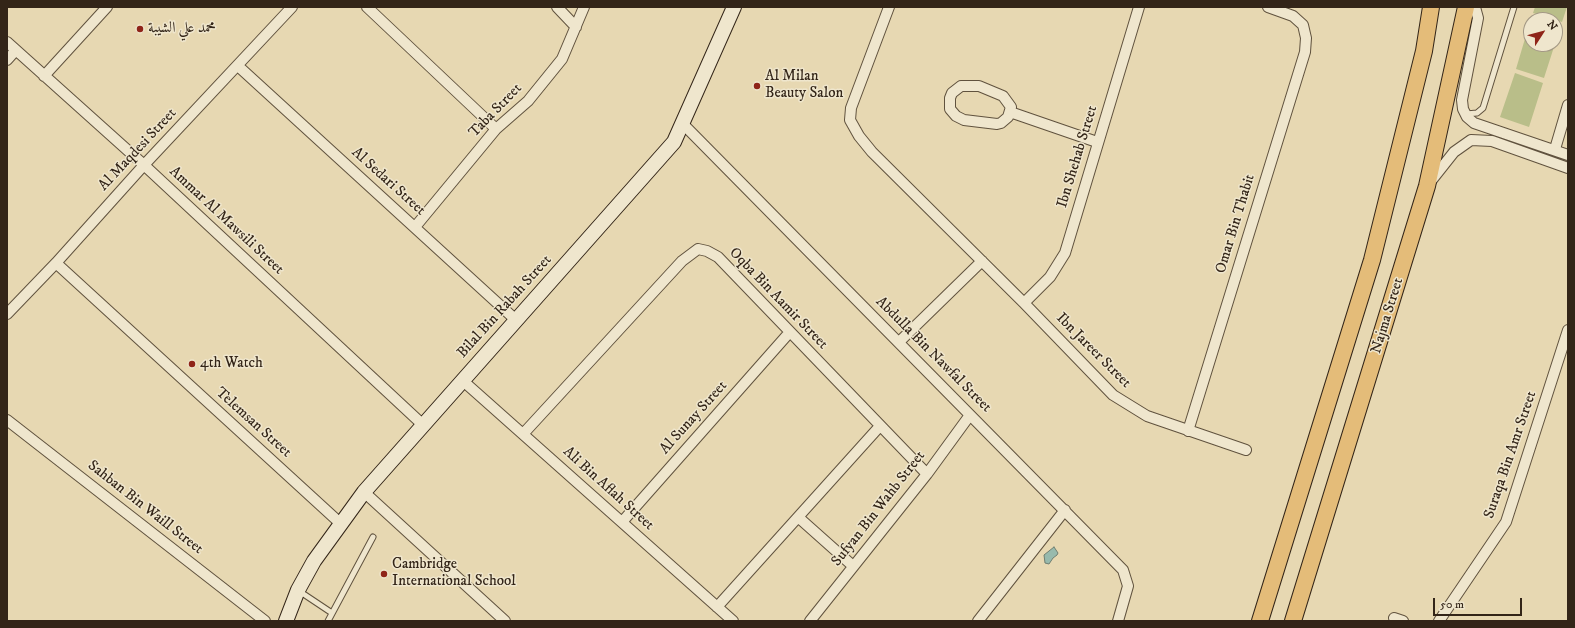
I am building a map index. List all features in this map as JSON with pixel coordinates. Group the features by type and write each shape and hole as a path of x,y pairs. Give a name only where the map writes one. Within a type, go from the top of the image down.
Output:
{"main road":[{"path":"1260,621 1372,260 1424,51 1431,7"},
{"name":"Najma Street","path":"1293,621 1427,186 1466,7"}],"street":[{"path":"44,76 106,7"},
{"name":"Al Maqdesi Street","path":"7,314 56,263 144,165 292,7"},
{"path":"368,7 496,129"},
{"path":"556,7 576,27"},
{"name":"Taba Street","path":"415,227 496,129 528,101 562,59 584,7"},
{"name":"Bilal Bin Rabah Street","path":"286,621 298,590 314,561 340,523 364,492 422,424 517,321 674,142 734,7"},
{"name":"Ibn Jareer Street","path":"889,7 851,108 850,120 859,136 872,152 1024,303 1113,395 1147,416 1188,432 1246,450"},
{"name":"Ibn Shehab Street","path":"1024,303 1050,277 1065,253 1097,142 1139,7"},
{"path":"1188,432 1305,52 1306,38 1303,25 1293,16 1268,7"},
{"path":"1476,7 1478,18 1462,100 1466,114 1474,123 1555,149 1568,155"},
{"name":"Ammar Al Mawsili Street","path":"7,42 144,165 422,424"},
{"path":"7,60 16,50"},
{"name":"Al Sedari Street","path":"238,66 517,321"},
{"path":"961,86 979,86 1003,96 1009,103 1010,112 1005,120 997,124 964,120 950,109 950,98 952,92 961,86"},
{"path":"1555,149 1568,105"},
{"path":"1010,112 1097,142"},
{"name":"Abdulla Bin Nawfal Street","path":"683,124 1123,570 1128,586 1118,621"},
{"path":"1427,186 1454,152 1471,140 1492,141 1568,168"},
{"name":"Oqba Bin Aamir Street","path":"523,434 682,261 698,249 707,251 718,257 789,333 927,474"},
{"path":"899,342 982,261"},
{"name":"Telemsan Street","path":"56,263 340,523"},
{"name":"Suraqa Bin Amr Street","path":"1439,621 1506,522 1568,330"},
{"name":"Al Sunay Street","path":"622,522 789,333"},
{"name":"Ali Bin Aflah Street","path":"462,380 733,621"},
{"name":"Sufyan Bin Wahb Street","path":"810,621 927,474 970,415"},
{"name":"Sahban Bin Waill Street","path":"7,420 265,621"},
{"path":"717,607 880,426"},
{"path":"364,492 506,621"},
{"path":"978,621 1065,510"},
{"path":"798,517 854,566"}],"lane":[{"path":"1466,114 1477,113 1483,108 1514,7"},
{"path":"328,621 373,537"},
{"path":"298,590 332,613"}],"green space":[{"path":"1535,7 1567,7 1563,19 1563,12 1533,12"},
{"path":"1523,45 1523,52 1552,52 1544,78 1516,69"},
{"path":"1515,73 1543,83 1529,127 1500,117"}],"shaded area":[{"path":"1054,547 1058,553 1057,555 1049,564 1045,563 1044,555"}],"place":[{"name":"محمد علي الشيبة","path":"140,29"},
{"name":"Al Milan Beauty Salon","path":"757,86"},
{"name":"4th Watch","path":"192,364"},
{"name":"Cambridge International School","path":"384,574"}]}
